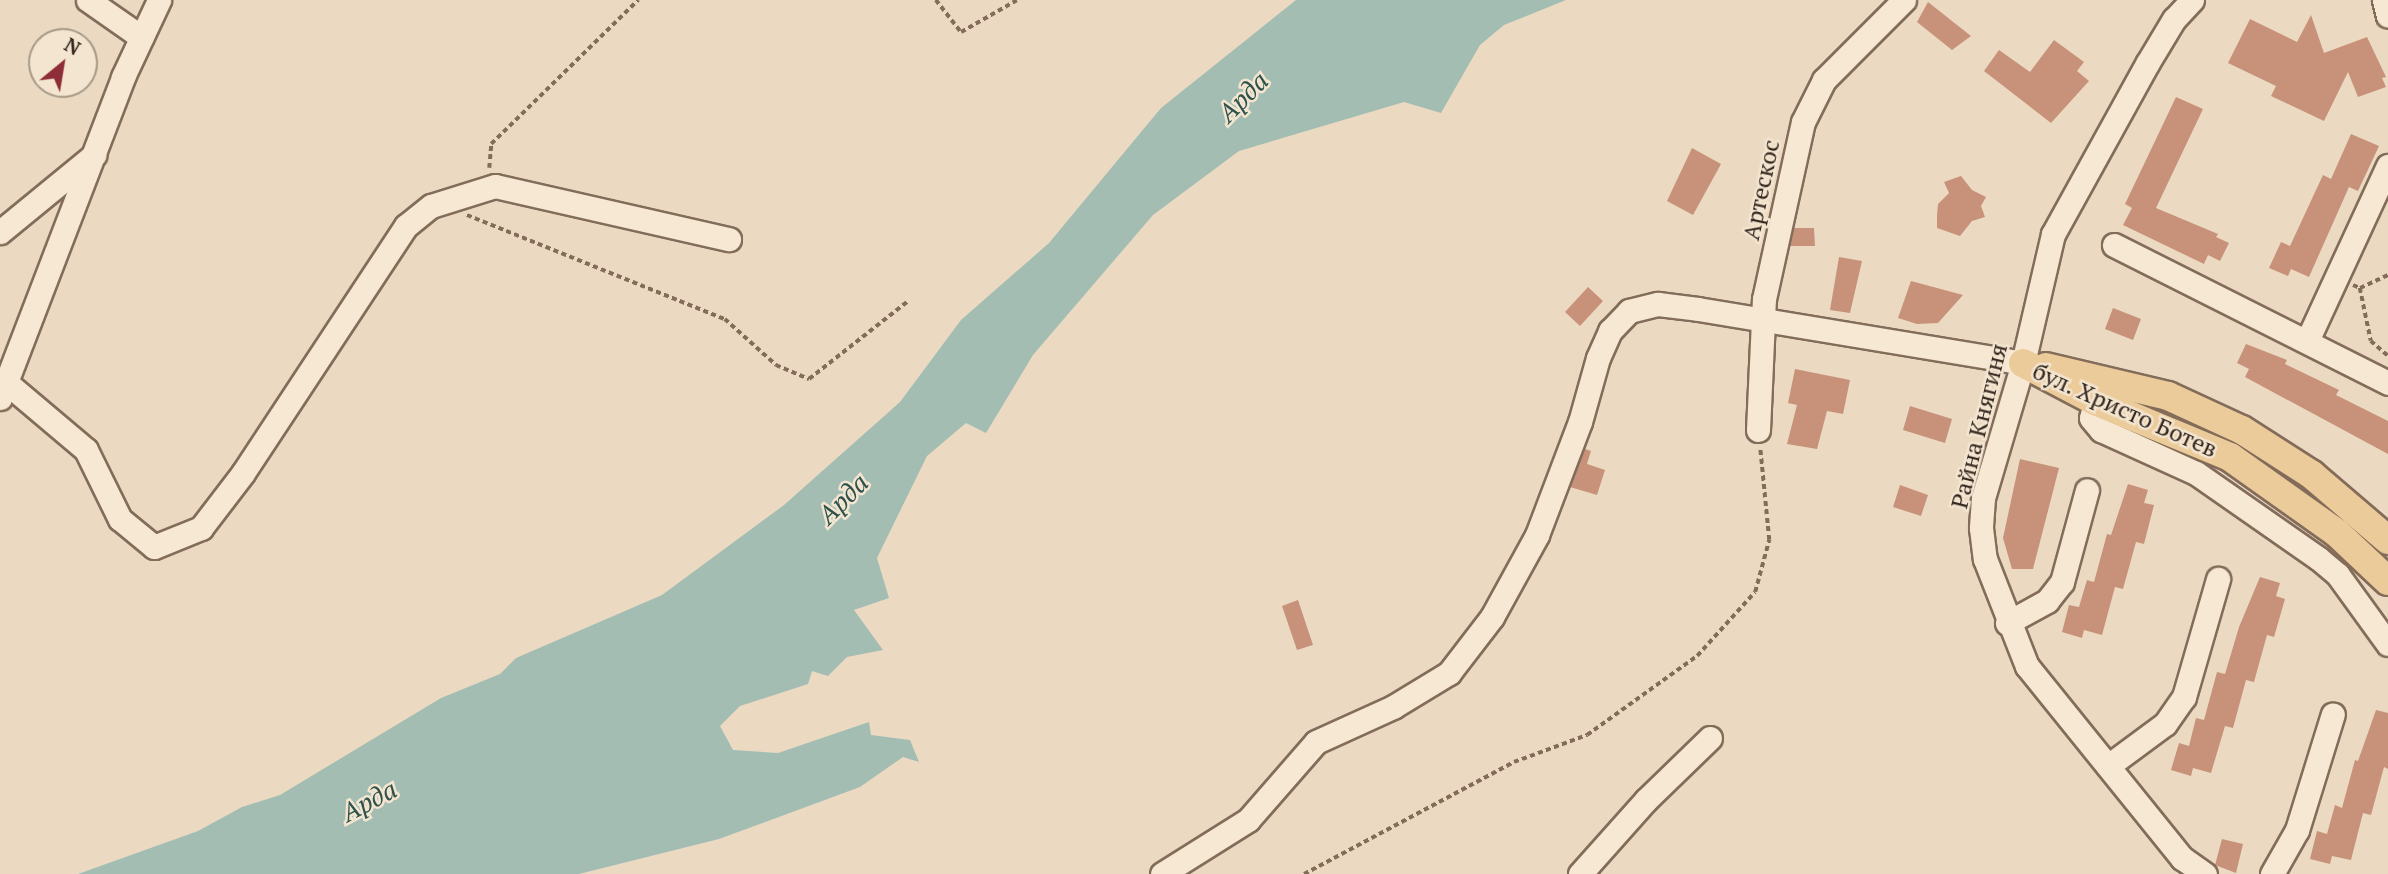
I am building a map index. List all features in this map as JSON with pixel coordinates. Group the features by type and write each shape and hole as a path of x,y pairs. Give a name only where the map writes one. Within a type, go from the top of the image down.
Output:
{"main road":[{"name":"бул. Христо Ботев","path":"2023,363 2095,401 2230,457 2337,533 2388,581"},
{"name":"бул. Христо Ботев","path":"2023,363 2087,373 2168,396 2242,430 2312,475 2388,540"}],"street":[{"path":"89,0 141,37"},
{"path":"159,0 141,37 4,391 86,450 120,519 153,547 176,542 201,528 243,473 406,226 439,204 495,186 729,239"},
{"name":"Артескос","path":"1758,430 1761,318 1803,122 1824,80 1904,0"},
{"name":"Райна Княгиня","path":"2192,0 2147,64 2053,234 2023,363 1983,498 1981,527 1984,559 2007,623 2027,666 2182,858 2205,874"},
{"path":"2384,0 2388,16"},
{"path":"0,232 97,153"},
{"path":"2307,341 2388,166"},
{"path":"2114,245 2384,377"},
{"path":"1162,874 1248,820 1316,742 1393,707 1449,673 1492,617 1537,535 1598,358 1618,319 1658,304 1761,318 2023,363"},
{"path":"2095,401 2091,418 2101,430 2207,479 2328,566 2363,606 2388,644"},
{"path":"2007,623 2047,601 2062,582 2087,490"},
{"path":"2108,766 2165,724 2184,697 2218,579"},
{"path":"2272,874 2298,830 2333,714"},
{"path":"1580,874 1646,800 1710,738"}],"path":[{"path":"495,186 489,172 491,144 638,0"},
{"path":"936,0 961,32 1017,0"},
{"path":"439,204 725,319 776,365 809,379 907,302"},
{"path":"2338,278 2360,288 2388,275"},
{"path":"2360,288 2371,341 2388,356"},
{"path":"1304,874 1514,762 1587,736 1697,656 1755,592 1769,540 1758,430"}],"water":[{"name":"Арда","path":"1296,0 1566,0 1504,25 1480,45 1441,113 1404,102 1239,151 1153,215 1033,355 986,433 966,423 927,456 877,558 889,598 854,610 883,650 847,657 828,676 812,671 808,684 740,706 720,726 733,750 778,753 869,722 871,735 910,740 919,762 903,757 860,787 719,839 579,874 78,874 198,831 242,807 280,795 441,698 500,674 516,658 662,595 784,505 900,402 961,320 1049,243 1161,108"}],"building":[{"path":"1928,2 1971,36 1952,50 1917,22"},
{"path":"2311,15 2324,53 2367,37 2386,77 2382,78 2386,87 2358,97 2348,72 2324,121 2271,96 2276,86 2228,63 2250,19 2297,42"},
{"path":"2054,40 2084,62 2077,71 2089,81 2051,123 1984,71 1999,50 2030,72"},
{"path":"2176,97 2203,109 2156,208 2218,234 2216,237 2229,243 2220,261 2208,255 2204,264 2123,225 2132,208 2125,204"},
{"path":"2351,134 2379,146 2358,191 2349,187 2309,277 2291,269 2288,276 2269,268 2281,242 2290,246 2323,175 2331,179"},
{"path":"1692,148 1721,164 1693,215 1667,201"},
{"path":"1961,176 1972,190 1986,197 1981,206 1985,217 1972,221 1960,236 1937,228 1937,215 1938,204 1949,193 1944,182"},
{"path":"1794,228 1814,228 1815,246 1790,246"},
{"path":"1839,257 1862,261 1850,313 1830,310"},
{"path":"1911,281 1963,295 1938,323 1917,324 1898,318"},
{"path":"1588,287 1603,301 1580,326 1565,312"},
{"path":"2113,308 2141,319 2133,340 2105,329"},
{"path":"2246,344 2287,360 2285,364 2339,390 2336,395 2388,421 2388,454 2245,377 2249,369 2237,363"},
{"path":"1795,369 1850,380 1843,414 1827,411 1817,449 1787,444 1797,405 1788,403"},
{"path":"1910,406 1952,419 1945,443 1903,430"},
{"path":"1585,449 1591,451 1587,464 1605,470 1597,495 1570,487"},
{"path":"2020,459 2059,468 2033,569 2012,569 2003,538"},
{"path":"2128,484 2148,490 2144,503 2154,505 2144,544 2136,542 2123,589 2115,587 2102,635 2084,630 2082,638 2062,632 2069,605 2079,607 2087,580 2094,582 2107,534 2111,535"},
{"path":"1900,485 1928,495 1921,516 1893,507"},
{"path":"2260,577 2280,583 2276,596 2285,599 2274,637 2267,635 2254,682 2246,680 2233,728 2225,726 2211,773 2193,768 2191,776 2171,770 2179,743 2189,746 2196,718 2204,720 2217,672 2225,674 2239,627"},
{"path":"1298,600 1313,645 1297,650 1282,606"},
{"path":"2376,710 2388,713 2388,769 2384,767 2371,815 2363,813 2351,860 2332,856 2330,864 2310,859 2317,831 2327,834 2335,805 2342,808 2355,760 2358,761"},
{"path":"2222,839 2243,844 2236,873 2215,865"}]}
